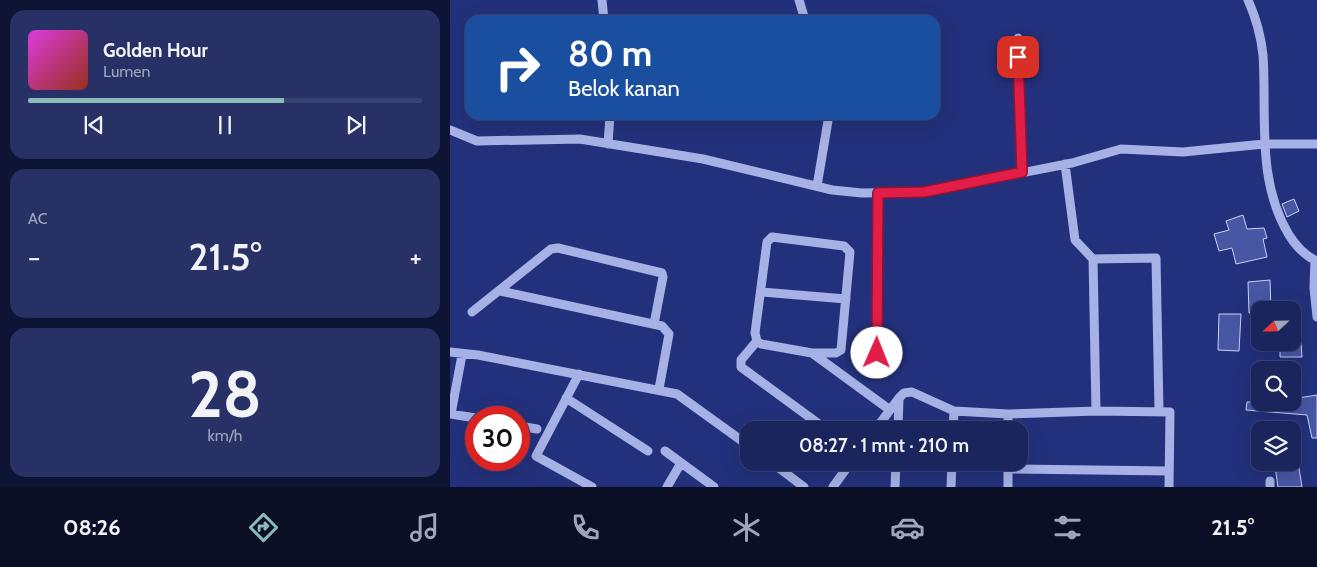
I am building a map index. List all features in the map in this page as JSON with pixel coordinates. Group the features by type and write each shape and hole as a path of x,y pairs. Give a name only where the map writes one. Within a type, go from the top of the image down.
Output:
{"street":[{"path":"602,0 604,15"},
{"path":"798,0 803,15"},
{"path":"1248,0 1257,22 1262,55 1264,144 1269,185 1283,225 1303,253 1316,261 1314,288 1317,317"},
{"path":"1018,38 1022,172"},
{"path":"608,144 610,120"},
{"path":"817,186 828,120"},
{"path":"450,130 477,141 573,139 608,144 703,159 817,186 851,192 878,193 924,192 1065,164 1122,150 1184,152 1264,144 1317,144"},
{"path":"1065,164 1075,240 1093,259 1096,411"},
{"path":"877,353 878,193"},
{"path":"772,237 844,246 850,252 841,350 836,353 812,353 762,344 757,341 755,333 761,292 767,242 772,237"},
{"path":"472,312 551,249 558,248 662,272 663,277 654,324"},
{"path":"1093,259 1156,258 1159,412"},
{"path":"500,291 662,326 669,334 659,389"},
{"path":"761,292 846,299"},
{"path":"757,341 741,360 741,367 815,421"},
{"path":"450,352 462,355 478,355 677,394 740,440"},
{"path":"812,353 890,410"},
{"path":"462,355 450,414 465,416"},
{"path":"578,374 536,456 592,487"},
{"path":"882,421 904,393 912,392 954,411 1008,414 1096,411 1170,412 1169,487"},
{"path":"566,398 648,451"},
{"path":"898,421 899,398"},
{"path":"953,421 954,411"},
{"path":"1008,414 1008,421"},
{"path":"530,428 537,429"},
{"path":"665,451 714,487"},
{"path":"667,487 681,463"},
{"path":"1028,467 1169,471"},
{"path":"783,471 804,487"},
{"path":"833,487 845,471"},
{"path":"895,487 896,471"},
{"path":"951,487 952,471"},
{"path":"1008,471 1008,487"}],"building":[{"path":"1294,199 1299,211 1287,217 1282,204"},
{"path":"1243,215 1247,229 1264,228 1267,238 1263,239 1267,257 1236,264 1232,248 1219,251 1214,234 1229,230 1226,221"},
{"path":"1270,280 1271,301 1251,301 1251,313 1249,313 1248,282"},
{"path":"1219,314 1241,314 1239,351 1218,350"},
{"path":"1301,342 1302,357 1280,357 1280,351 1301,351"},
{"path":"1317,395 1317,438 1312,438 1307,415 1258,411 1301,411 1301,398"},
{"path":"1247,402 1251,402 1251,410 1246,410"},
{"path":"1276,471 1299,471 1302,487 1278,487"}],"route":[{"path":"877,353 878,193 924,192 1022,172 1018,57"}]}
